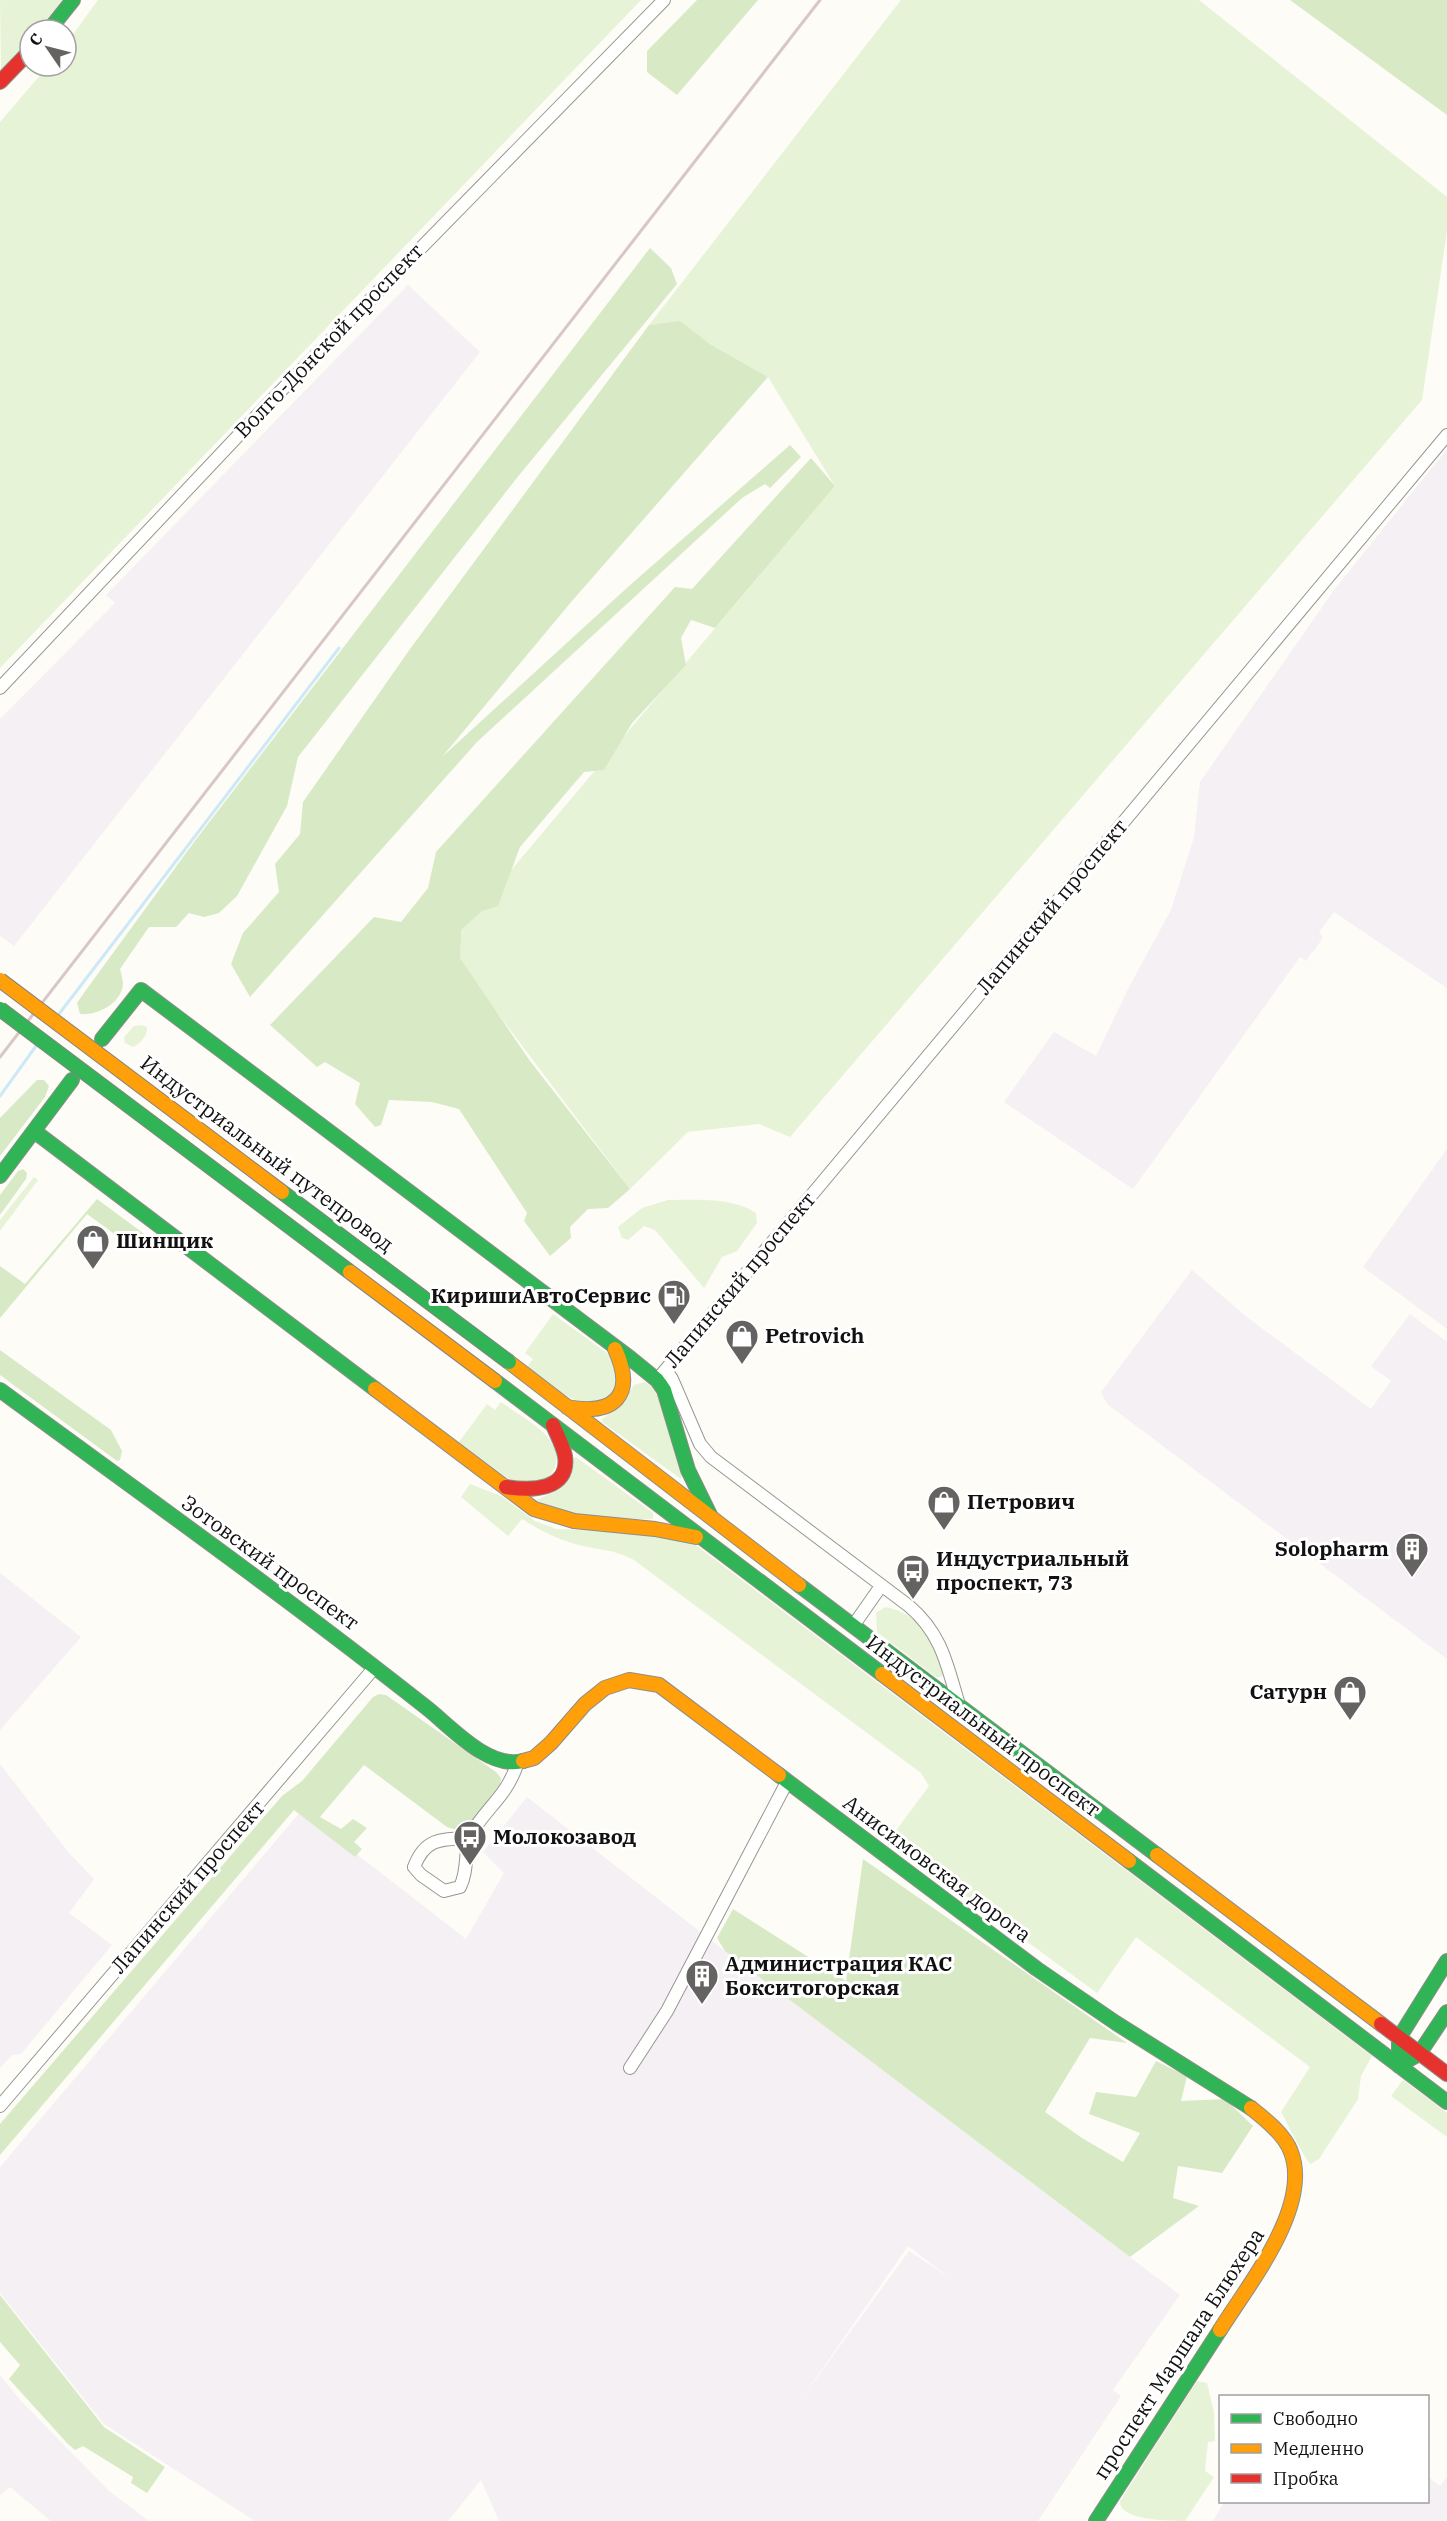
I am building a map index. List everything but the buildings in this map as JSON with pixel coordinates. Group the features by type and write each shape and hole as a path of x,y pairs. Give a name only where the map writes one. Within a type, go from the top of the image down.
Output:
{"street":[{"path":"59,18 74,0"},
{"name":"Волго-Донской проспект","path":"0,688 268,404 664,0"},
{"path":"0,82 18,63"},
{"name":"Лапинский проспект","path":"662,1375 1447,435"},
{"name":"Индустриальный путепровод","path":"0,980 509,1362"},
{"path":"102,1039 141,990 613,1345 672,1379 700,1444 711,1457 909,1606 932,1628 938,1638 959,1706"},
{"name":"Индустриальный проспект","path":"0,1009 1447,2102"},
{"path":"0,1176 72,1080"},
{"path":"34,1131 534,1509 554,1518 600,1525 672,1529 700,1538"},
{"path":"566,1406 583,1411 598,1411 612,1405 620,1396 625,1382 625,1370 613,1345"},
{"name":"Индустриальный проспект","path":"509,1362 714,1521 1447,2074"},
{"path":"662,1375 663,1390 695,1491 714,1521"},
{"name":"Зотовский проспект","path":"0,1390 375,1667 489,1756 502,1763 517,1765"},
{"path":"502,1486 527,1491 541,1490 552,1484 562,1474 565,1461 553,1425"},
{"path":"853,1626 881,1587"},
{"name":"Лапинский проспект","path":"0,2106 375,1667"},
{"name":"Анисимовская дорога","path":"517,1765 529,1762 540,1755 582,1707 607,1685 632,1678 659,1685 1057,1983 1116,2023 1236,2096 1268,2121 1291,2151 1294,2167 1292,2206"},
{"path":"469,1838 443,1839 430,1844 420,1851 414,1867 444,1891 460,1887 466,1876 469,1838 510,1786 517,1765"},
{"path":"630,2068 667,2011 786,1782"},
{"path":"1399,2066 1399,2038 1447,1961"},
{"path":"1399,2066 1419,2054 1447,2012"},
{"name":"проспект Маршала Блюхера","path":"1096,2521 1282,2233 1292,2206"}],"shaded area":[{"path":"408,285 480,352 14,946 0,936 0,719 115,603 106,595"},
{"path":"1447,449 1447,988 1334,912 1319,932 1323,938 1306,961 1300,957 1133,1189 1004,1102 1054,1032 1096,1056 1129,987 1171,910 1194,837 1200,782 1334,590"},
{"path":"1447,1149 1447,1329 1363,1267"},
{"path":"1192,1270 1248,1318 1371,1409 1391,1381 1371,1366 1410,1314 1447,1342 1447,1659 1107,1404 1101,1392"},
{"path":"0,1573 81,1637 0,1730"},
{"path":"0,1764 68,1852 94,1879 69,1913 112,1945 21,2054 12,2055 0,2068"},
{"path":"527,1797 725,1951 1180,2295 1113,2390 1121,2396 1038,2521 499,2521 481,2480 448,2521 255,2521 104,2424 0,2293 0,2167 301,1811 466,1939 504,1873 483,1852","holes":["908,2246 950,2278 909,2251 797,2405"]},
{"path":"0,2375 21,2401 109,2491 149,2521 51,2521 10,2487 0,2495"},
{"path":"1447,2477 1447,2521 1213,2521 1223,2503 1429,2503 1429,2478 1440,2486"}],"green space":[{"path":"0,0 63,0 48,18 18,18 18,52 1,71"},
{"path":"98,0 641,0 0,668 0,122 38,78 78,78 78,28"},
{"path":"697,0 758,0 677,95 647,72 647,51"},
{"path":"901,0 1199,0 1447,197 1447,231 1422,400 790,1137 759,1124 688,1132 630,1189 447,946 835,486 768,377 710,344 680,322 649,325"},
{"path":"1290,0 1447,0 1447,115"},
{"path":"650,248 671,268 677,284 520,474 298,757 287,806 237,896 219,913 204,917 189,913 176,927 149,927 120,969 123,984 118,997 108,1007 94,1013 80,1014 77,1003 194,842"},
{"path":"680,321 710,344 768,377 572,601 442,757 629,586 790,445 801,457 770,488 765,484 742,498 477,742 250,997 231,964 243,933 279,892 275,864 300,834 303,802 410,649 649,325"},
{"path":"811,458 835,486 715,628 691,620 681,638 686,665 632,723 604,770 584,772 520,847 498,906 482,911 461,930 460,958 530,1061 630,1189 608,1208 588,1209 570,1227 571,1238 550,1256 524,1221 527,1213 459,1109 432,1102 389,1100 381,1125 375,1127 355,1104 360,1083 325,1062 317,1067 270,1025 374,917 401,922 428,888 436,852 675,587 692,589"},
{"path":"134,1026 147,1027 147,1030 141,1041 133,1047 125,1043 124,1037"},
{"path":"37,1080 44,1080 49,1086 45,1097 0,1156 0,1118"},
{"path":"23,1169 27,1173 26,1179 0,1215 0,1195 18,1171"},
{"path":"34,1177 38,1180 0,1231 0,1220"},
{"path":"97,1199 147,1236 149,1239 145,1248 138,1251 87,1214 0,1318 0,1266 25,1284"},
{"path":"668,1200 725,1202 756,1213 757,1223 737,1251 722,1257 704,1288 655,1230 644,1226 628,1240 622,1238 618,1227 642,1208"},
{"path":"553,1314 611,1356 616,1367 617,1380 615,1388 606,1399 595,1403 584,1403 571,1398 527,1367 533,1359 525,1353"},
{"path":"0,1350 111,1430 122,1451 120,1460 117,1461 0,1375"},
{"path":"645,1382 657,1390 682,1475 681,1479 602,1422 602,1419 620,1404 634,1385"},
{"path":"501,1402 536,1426 554,1445 557,1456 554,1468 545,1482 514,1483 459,1442 487,1404 495,1410"},
{"path":"576,1457 653,1513 653,1519 570,1519 535,1501 555,1491 572,1459"},
{"path":"470,1484 501,1496 535,1521 556,1529 664,1533 685,1537 1372,2056 1361,2076 1358,2099 1319,2159 1311,2164 1308,2161 1281,2112 1310,2067 1136,1937 1097,1993 889,1840 929,1786 921,1773 634,1560 614,1552 566,1541 522,1519 508,1536 461,1497"},
{"path":"885,1607 908,1615 924,1631 944,1673 941,1677 936,1677 877,1632 876,1613"},
{"path":"379,1694 386,1695 496,1772 501,1778 500,1785 471,1824 457,1830 447,1827 364,1765 320,1817 341,1829 353,1819 367,1828 354,1842 362,1849 355,1857 294,1810 0,2155 0,2124 282,1796 302,1781 373,1697"},
{"path":"863,1859 1127,2043 1090,2038 1045,2112 1082,2138 1123,2162 1140,2133 1089,2114 1096,2092 1136,2097 1156,2061 1187,2076 1181,2101 1225,2099 1253,2126 1222,2173 1178,2166 1173,2198 1199,2206 1130,2257 725,1951 717,1938 733,1909 846,1981"},
{"path":"1403,2080 1447,2113 1447,2137 1391,2096"},
{"path":"0,2295 104,2427 165,2467 147,2493 131,2483 133,2477 83,2446 75,2450 9,2379 20,2365 0,2342"},
{"path":"1197,2381 1207,2383 1214,2412 1215,2441 1208,2442 1205,2471 1214,2477 1185,2521 1146,2519 1128,2513 1122,2508 1120,2501"}],"waterway":[{"path":"59,1014 339,648"},
{"path":"0,1096 36,1046"}],"railway":[{"path":"0,1057 820,0"}],"traffic: fast":[{"path":"59,18 73,0"},
{"path":"102,1039 141,990 630,1358 657,1380 664,1390 688,1470 710,1515"},
{"path":"0,1009 350,1272"},
{"path":"0,1176 72,1080"},
{"path":"34,1131 375,1389"},
{"path":"282,1192 509,1362"},
{"path":"495,1381 882,1674"},
{"path":"0,1390 322,1627 471,1745 497,1759 510,1762 523,1761"},
{"path":"799,1585 1157,1855"},
{"path":"779,1775 1037,1969 1116,2023 1251,2108"},
{"path":"1129,1861 1447,2102"},
{"path":"1399,2066 1399,2038 1447,1961"},
{"path":"1410,2059 1419,2054 1447,2012"},
{"path":"1096,2521 1220,2330"}],"traffic: slow":[{"path":"0,980 282,1192"},
{"path":"350,1272 495,1381"},
{"path":"567,1407 598,1408 609,1405 617,1399 622,1390 623,1379 615,1349"},
{"path":"509,1362 799,1585"},
{"path":"375,1389 534,1509 574,1521 655,1529 696,1537"},
{"path":"882,1674 1129,1861"},
{"path":"523,1761 534,1758 551,1743 585,1704 605,1688 629,1680 659,1685 779,1775"},
{"path":"1157,1855 1381,2024"},
{"path":"1220,2330 1274,2245 1293,2197 1295,2174 1291,2152 1274,2128 1251,2108"}],"traffic: jam":[{"path":"0,82 18,63"},
{"path":"506,1487 537,1488 555,1482 561,1476 565,1468 565,1456 553,1425"},
{"path":"1381,2024 1447,2074"}],"place":[{"name":"Шинщик","path":"93,1270"},
{"name":"КиришиАвтоСервис","path":"674,1325"},
{"name":"Petrovich","path":"742,1365"},
{"name":"Петрович","path":"944,1531"},
{"name":"Solopharm","path":"1412,1578"},
{"name":"Индустриальный проспект, 73","path":"913,1600"},
{"name":"Сатурн","path":"1350,1721"},
{"name":"Молокозавод","path":"470,1866"},
{"name":"Администрация КАС Бокситогорская","path":"702,2005"}]}
